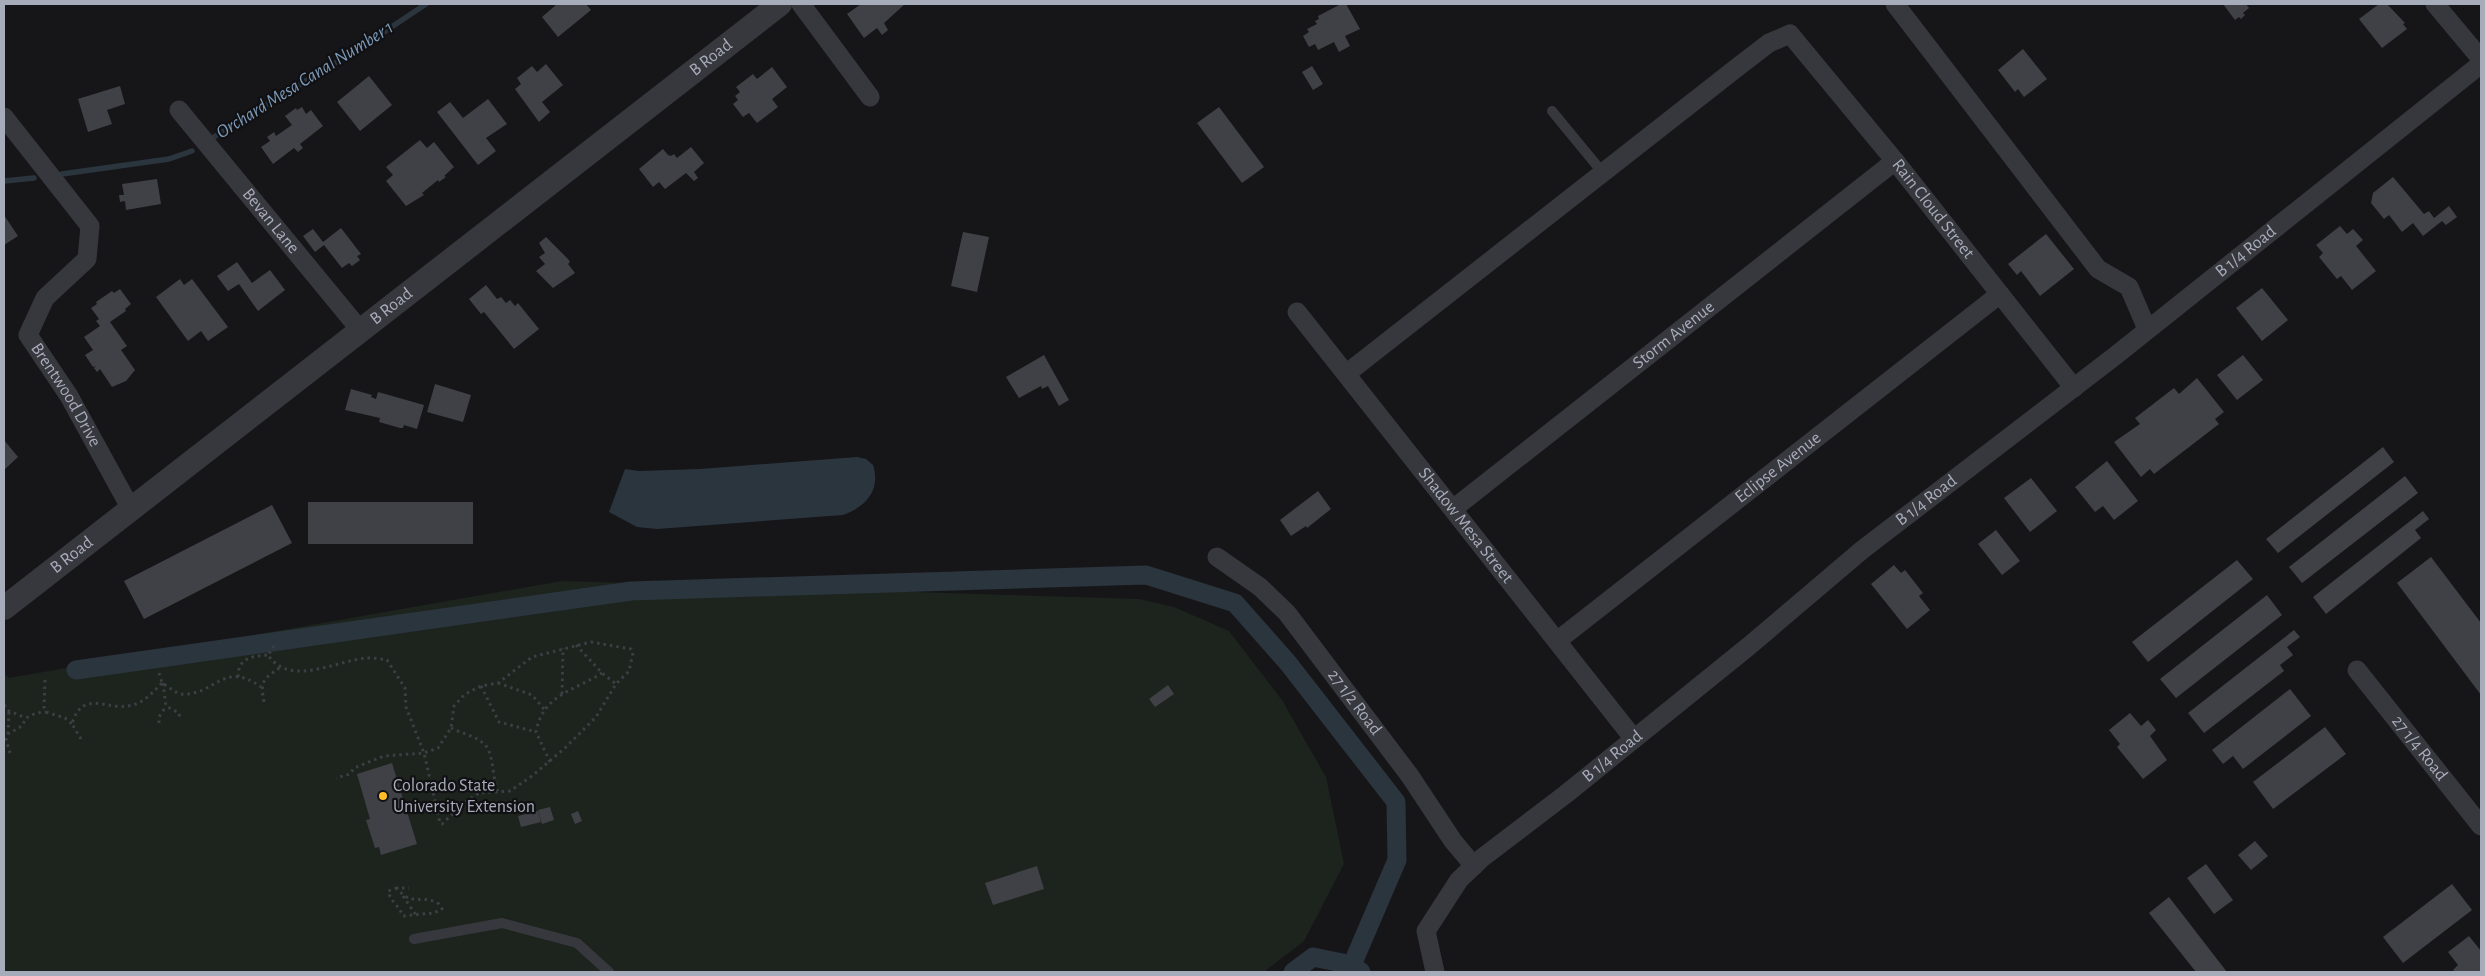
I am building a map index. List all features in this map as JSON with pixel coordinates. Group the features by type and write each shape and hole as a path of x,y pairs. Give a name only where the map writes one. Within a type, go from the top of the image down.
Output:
{"street":[{"name":"B Road","path":"4,608 780,4"},
{"path":"802,4 870,97"},
{"path":"1895,4 2098,269 2129,287 2147,329"},
{"path":"2436,4 2481,59"},
{"name":"Rain Cloud Street","path":"1603,173 1769,43 1790,34 1895,161 2074,388"},
{"name":"B 1/4 Road","path":"1435,972 1426,931 1459,880 1474,866 1634,739 1862,550 2074,388 2313,200 2481,64"},
{"name":"Bevan Lane","path":"180,110 361,331"},
{"name":"Brentwood Drive","path":"4,117 90,226 87,259 45,298 28,335 69,396 131,509"},
{"name":"Storm Avenue","path":"1453,509 1895,161"},
{"path":"1346,374 1603,173"},
{"name":"Eclipse Avenue","path":"1557,641 2000,294"},
{"name":"Shadow Mesa Street","path":"1297,312 1634,739"},
{"name":"27 1/2 Road","path":"1217,556 1260,587 1287,614 1410,776 1453,841 1474,866"},
{"name":"27 1/4 Road","path":"2357,670 2481,826"}],"lane":[{"path":"1552,111 1603,173"},
{"path":"414,939 502,923 577,943 609,972"}],"path":[{"path":"268,655 273,662 281,667 303,672 368,658 387,660 405,688 406,707 424,753 440,823 442,824 468,800 479,793 510,791 550,762 596,718 616,684 629,671 631,649 601,642 576,645 532,657 498,683 481,686 465,694 454,706 451,728 438,748 424,753 384,756 354,768 350,774 336,778"},
{"path":"576,645 602,673 616,684"},
{"path":"238,677 238,668 243,660 268,655 274,646"},
{"path":"562,695 564,648"},
{"path":"264,702 261,687 264,680 281,667"},
{"path":"159,673 166,706 158,717 160,723"},
{"path":"550,762 536,732 544,710 549,703 602,673"},
{"path":"162,683 179,694 186,695 205,690 220,679 232,675 254,682 261,687"},
{"path":"45,680 44,707 46,712"},
{"path":"72,724 82,708 90,704 99,702 126,707 139,703 162,683"},
{"path":"498,683 532,695 544,710"},
{"path":"481,686 499,722 536,732"},
{"path":"4,705 9,711 26,718 46,712 65,718 72,724 81,738"},
{"path":"166,706 179,713 180,719"},
{"path":"9,711 8,734 5,740 10,753"},
{"path":"8,734 22,726 26,718"},
{"path":"451,728 485,745 490,753 494,782 498,791"},
{"path":"402,895 411,900 430,900 442,907 442,909 434,913 403,916 400,906 392,902 388,891 397,888 409,888"},
{"path":"397,888 416,915"}],"shaded area":[{"path":"857,457 866,459 873,465 875,482 870,496 865,502 843,515 657,529 637,527 609,512 625,469 639,471 700,469"},
{"path":"562,581 1139,599 1174,607 1229,631 1282,700 1326,777 1344,864 1304,941 1264,972 4,972 4,673 9,678"}],"building":[{"path":"557,4 586,4 591,10 558,37 542,17"},
{"path":"861,4 905,4 884,23 888,30 882,35 877,28 864,38 847,14"},
{"path":"1341,4 1346,4 1360,29 1345,36 1350,46 1339,52 1334,42 1318,50 1315,44 1309,47 1303,36 1309,32 1307,29 1317,24 1315,21 1319,19 1318,16"},
{"path":"2223,4 2246,4 2249,8 2243,13 2245,15 2241,19 2239,17 2235,20"},
{"path":"2379,4 2387,4 2405,23 2403,24 2407,29 2382,48 2359,19"},
{"path":"2023,49 2047,79 2024,97 2018,89 2015,92 1998,70"},
{"path":"546,64 563,85 542,102 550,112 539,122 515,89 521,84 517,78 532,66 537,72"},
{"path":"1312,66 1323,84 1313,90 1302,72"},
{"path":"772,67 787,87 772,99 778,107 757,123 749,113 743,117 733,104 738,100 735,96 740,92 736,87 753,74 757,79"},
{"path":"369,76 392,105 360,131 337,102"},
{"path":"120,86 125,104 107,110 112,124 88,132 78,99"},
{"path":"488,99 507,124 486,138 496,151 478,165 437,112 450,102 463,118"},
{"path":"302,107 306,114 311,110 323,126 300,144 303,148 298,152 294,148 273,164 261,147 270,141 267,137 274,132 276,136 292,125 285,116 296,108 297,110"},
{"path":"1219,107 1264,167 1242,183 1197,123"},
{"path":"420,140 427,148 434,142 454,167 444,176 446,177 439,182 438,180 422,193 424,195 406,206 386,181 393,175 386,167"},
{"path":"691,147 704,163 694,172 698,178 694,181 686,173 665,189 659,182 653,187 639,169 663,149 668,155 674,154 677,158"},
{"path":"2393,177 2424,214 2429,211 2434,218 2449,206 2457,217 2446,225 2442,221 2423,236 2413,223 2402,232 2389,215 2384,219 2371,203 2373,193"},
{"path":"157,179 161,204 126,210 125,201 120,202 119,195 124,195 122,184"},
{"path":"4,215 18,236 4,245"},
{"path":"2340,226 2347,234 2353,229 2363,240 2356,246 2376,271 2352,290 2341,276 2337,279 2319,257 2323,253 2316,245"},
{"path":"341,228 361,254 357,256 360,260 352,266 349,263 342,268 324,245 315,252 303,236 313,229 323,242"},
{"path":"963,232 989,237 977,292 951,286"},
{"path":"2046,234 2074,269 2040,296 2021,271 2017,275 2008,264"},
{"path":"546,237 568,259 570,262 568,264 575,273 553,288 536,271 545,264 539,257 545,253 539,243"},
{"path":"237,262 252,283 270,270 285,290 258,311 239,284 228,291 217,276"},
{"path":"180,279 184,285 192,279 228,327 208,341 201,331 188,341 156,297"},
{"path":"486,285 497,299 501,297 506,303 510,300 515,306 518,303 539,329 514,349 484,312 481,314 469,299"},
{"path":"2262,288 2288,320 2262,341 2236,308"},
{"path":"120,289 131,304 125,309 126,311 110,322 127,346 121,350 135,370 126,381 112,387 100,369 97,372 94,368 96,366 93,367 85,355 93,350 84,337 100,326 96,321 99,319 91,308 97,304 96,302 112,291 114,293"},
{"path":"1044,355 1069,400 1059,406 1048,386 1042,389 1041,386 1019,398 1006,377"},
{"path":"2243,355 2263,380 2237,400 2217,375"},
{"path":"2197,378 2224,412 2215,419 2219,424 2154,474 2150,469 2141,477 2114,442 2140,424 2135,418 2174,388 2179,394"},
{"path":"435,384 471,395 463,422 427,412"},
{"path":"351,389 372,395 371,397 376,399 378,392 424,405 417,429 404,425 403,428 400,428 379,422 380,418 345,410"},
{"path":"4,440 18,457 4,470"},
{"path":"2383,447 2394,462 2278,553 2266,539"},
{"path":"2107,461 2138,501 2114,520 2103,506 2095,512 2075,487"},
{"path":"2405,476 2418,493 2302,583 2289,567"},
{"path":"2031,478 2057,511 2030,532 2004,498"},
{"path":"1318,491 1331,509 1307,528 1306,526 1291,536 1280,520"},
{"path":"308,502 473,502 473,544 308,544"},
{"path":"272,505 292,543 144,619 124,581"},
{"path":"2423,511 2429,519 2415,530 2421,538 2326,614 2313,597"},
{"path":"1996,530 2020,561 2002,575 1978,544"},
{"path":"2431,557 2481,623 2481,695 2397,583"},
{"path":"2237,560 2253,579 2148,662 2132,642"},
{"path":"1894,565 1901,573 1905,570 1923,593 1919,596 1930,610 1907,629 1871,584"},
{"path":"2267,595 2282,615 2176,698 2160,679"},
{"path":"2294,630 2300,637 2287,647 2293,655 2280,665 2284,671 2204,733 2188,713"},
{"path":"1168,685 1174,694 1155,707 1149,699"},
{"path":"2290,689 2311,716 2243,769 2233,756 2223,764 2212,750"},
{"path":"2130,713 2141,726 2148,720 2156,730 2150,736 2167,760 2143,779 2117,747 2120,744 2109,730"},
{"path":"2325,727 2346,754 2273,809 2253,782"},
{"name":"Colorado State University Extension","path":"392,763 417,844 381,855 379,847 375,848 366,820 370,819 357,774"},
{"path":"550,807 554,820 542,824 538,810"},
{"path":"538,811 541,822 521,827 518,816"},
{"path":"578,811 582,821 575,824 571,814"},
{"path":"2255,841 2268,856 2251,870 2238,855"},
{"path":"2206,864 2233,900 2214,914 2187,878"},
{"path":"1037,866 1044,889 993,905 985,883"},
{"path":"2452,884 2472,910 2403,963 2383,937"},
{"path":"2169,897 2227,972 2196,972 2149,913"},
{"path":"2469,936 2481,951 2481,972 2455,972 2453,970 2458,965 2448,952"}],"waterway":[{"name":"Orchard Mesa Canal Number 1","path":"209,140 363,46 426,4"},
{"name":"Orchard Mesa Canal Number 1","path":"62,174 169,159 192,151"},
{"name":"Orchard Mesa Canal Number 1","path":"4,181 34,178"},
{"path":"76,670 631,591 1146,575 1235,603 1288,663 1396,802 1397,860 1352,965"},
{"path":"1293,972 1313,957 1352,965 1361,972"}],"place":[{"name":"Colorado State University Extension","path":"383,796"}]}
